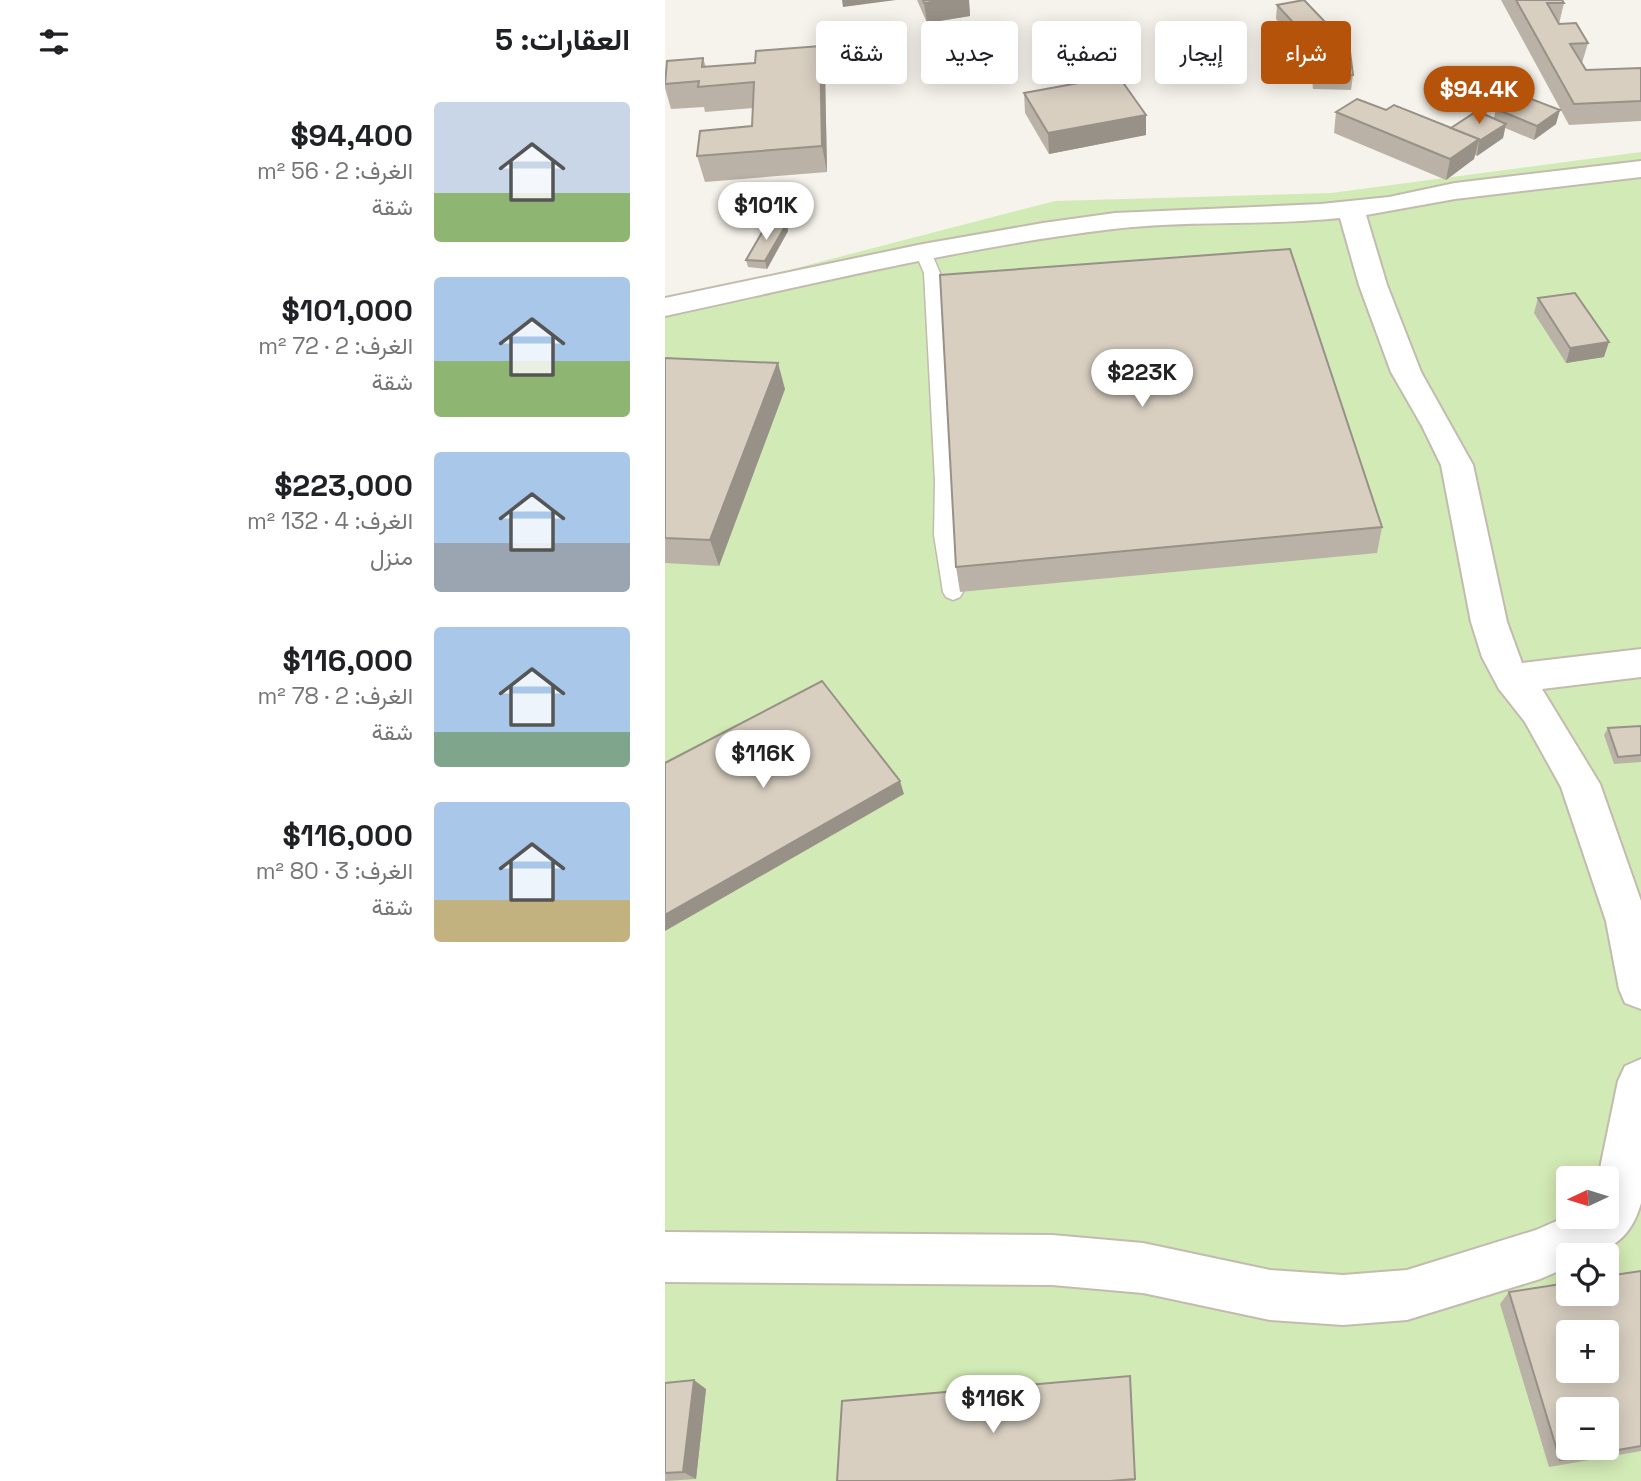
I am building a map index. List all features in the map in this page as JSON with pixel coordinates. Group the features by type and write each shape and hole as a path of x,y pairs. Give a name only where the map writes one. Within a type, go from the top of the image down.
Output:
{"street":[{"path":"665,307 923,252 1115,221 1351,209 1389,205 1455,191 1641,169"},
{"path":"1351,209 1373,285 1406,372 1457,464 1489,622 1500,657 1512,678 1538,711 1580,784 1627,921 1641,989"},
{"path":"1512,678 1641,663"},
{"path":"1619,1191 1641,1081"},
{"path":"665,1258 1052,1260 1143,1268 1270,1295 1343,1300 1407,1295 1540,1254 1595,1229"}],"lane":[{"path":"923,252 932,273 945,481 944,535 953,592"}],"green space":[{"path":"1641,152 1641,1481 665,1481 665,302 1055,201 1331,193"}],"building":[{"path":"923,0 945,0 924,3"},
{"path":"1304,0 1324,21 1292,21 1277,5"},
{"path":"1516,0 1562,0 1564,3 1547,3 1559,24 1576,23 1588,43 1570,44 1586,70 1641,68 1641,101 1574,104"},
{"path":"816,46 816,84 821,84 822,146 697,156 700,131 752,126 754,82 698,87 699,81 665,84 667,61 703,58 702,67 755,63 756,51"},
{"path":"1073,84 1124,84 1146,115 1048,133 1024,93"},
{"path":"1518,94 1560,110 1537,126 1496,109"},
{"path":"1357,99 1386,110 1394,105 1479,139 1450,159 1336,112"},
{"path":"1477,111 1506,124 1479,141 1451,128"},
{"path":"768,222 787,223 765,261 746,260"},
{"path":"1290,249 1382,527 956,567 940,275"},
{"path":"1575,293 1609,342 1570,348 1538,298"},
{"path":"665,358 778,363 710,540 665,538"},
{"path":"822,681 900,781 665,915 665,763"},
{"path":"1641,726 1641,755 1618,757 1608,728"},
{"path":"1641,1271 1641,1446 1619,1450 1619,1397 1556,1397 1556,1447 1509,1292 1556,1285 1556,1306 1619,1306 1619,1274"},
{"path":"1130,1376 1135,1479 837,1481 842,1401"},
{"path":"694,1380 683,1472 665,1473 665,1383"}]}
